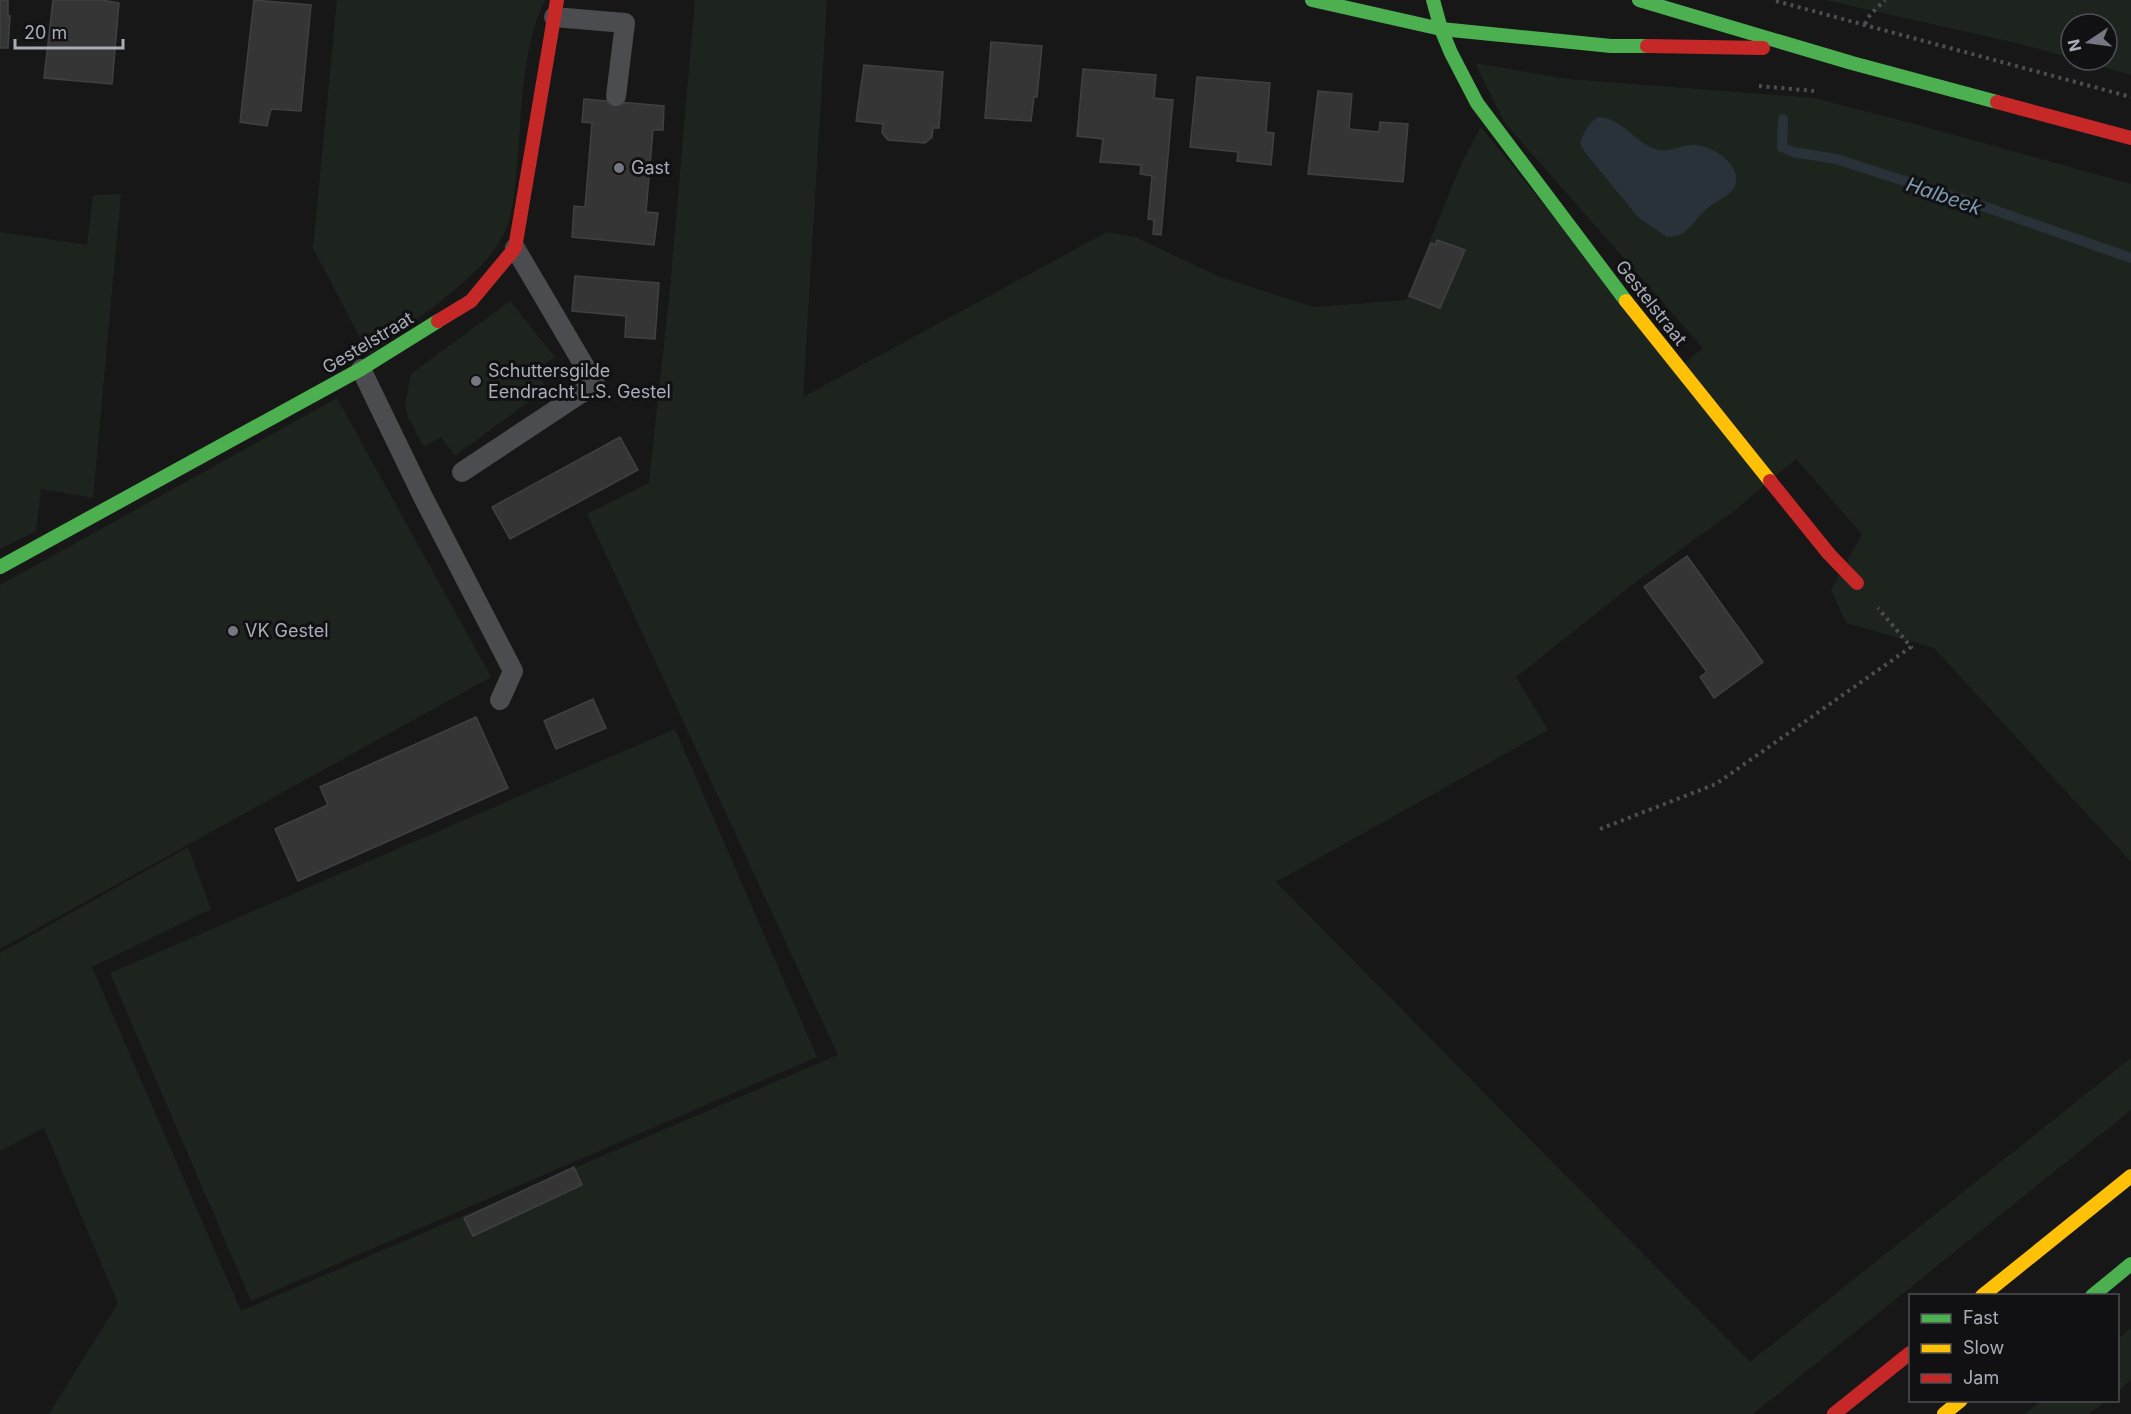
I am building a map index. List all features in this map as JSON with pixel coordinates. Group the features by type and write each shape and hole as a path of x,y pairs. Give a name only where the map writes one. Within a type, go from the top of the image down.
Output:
{"main road":[{"path":"1315,0 1441,29 1611,46 1801,48"},
{"name":"Gestelstraat","path":"1433,0 1451,53 1477,103 1600,269 1829,554 1857,583"},
{"path":"1639,0 1801,48 2131,138"},
{"path":"515,248 556,8"},
{"name":"Gestelstraat","path":"0,567 361,369 471,301 515,248"},
{"path":"1984,1294 2131,1176"},
{"path":"2094,1294 2131,1264"},
{"path":"1834,1414 1909,1355"},
{"path":"1944,1414 1960,1402"}],"lane":[{"path":"556,8 625,22 616,96"},
{"path":"462,472 595,384 515,248"},
{"path":"361,369 423,497 513,671 500,700"}],"path":[{"path":"1772,0 2131,97"},
{"path":"1756,86 1824,92"},
{"path":"1600,829 1716,784 1911,647 1857,583"}],"shaded area":[{"path":"337,0 545,0 531,39 527,60 514,195 505,232 490,256 476,271 421,317 369,355 313,248"},
{"path":"695,0 827,0 803,397 1107,232 1135,237 1220,277 1314,307 1406,300 1462,162 1481,127 1677,369 1703,348 1504,122 1475,63 1568,79 1814,98 2131,184 2131,862 1934,648 1846,623 1831,590 1862,534 1796,459 1734,511 1637,581 1516,677 1548,730 1276,882 1750,1362 2131,1058 2131,1110 1753,1414 49,1414 118,1303 44,1128 0,1151 0,953 188,847 211,909 92,967 241,1311 838,1055 587,514 649,483 670,289"},
{"path":"1825,0 2131,0 2131,75 2119,72 2119,12 2059,12 2059,55"},
{"path":"1599,117 1608,118 1643,143 1659,150 1691,145 1702,146 1718,153 1731,164 1735,171 1735,186 1727,195 1704,211 1687,230 1667,237 1638,217 1584,151 1580,143 1583,135 1590,124"},
{"path":"121,194 93,498 41,489 36,531 0,549 0,232 87,245 93,195"},
{"name":"Schuttersgilde Eendracht L.S. Gestel","path":"510,301 555,357 535,371 547,388 455,456 441,437 424,447 408,417 405,405 411,374"},
{"name":"VK Gestel","path":"337,398 491,677 0,949 0,585"},
{"path":"675,729 817,1057 251,1301 110,973"},
{"path":"2131,1328 2131,1380 2119,1390 2119,1338"},
{"path":"2040,1402 2105,1402 2089,1414 2024,1414"}],"building":[{"path":"0,0 8,0 8,16 10,16 8,48 0,48"},
{"path":"53,0 102,0 119,3 112,84 44,78"},
{"path":"254,0 311,5 301,111 271,109 267,126 240,122"},
{"path":"991,42 1042,46 1037,97 1034,97 1031,121 985,118"},
{"path":"864,65 943,72 939,128 933,128 932,137 925,143 888,140 882,133 883,124 856,121"},
{"path":"1083,69 1156,75 1154,98 1173,100 1161,235 1153,234 1154,220 1148,219 1152,176 1140,174 1141,165 1100,162 1103,139 1077,136"},
{"path":"1197,77 1270,83 1266,132 1274,133 1271,165 1237,161 1238,152 1190,147"},
{"path":"1318,91 1352,94 1349,129 1379,132 1380,122 1408,124 1403,182 1308,174"},
{"name":"Gast","path":"584,99 664,106 663,130 653,130 646,212 658,213 654,245 572,237 574,206 585,207 592,123 582,122"},
{"path":"1437,240 1465,250 1440,308 1409,296 1431,243 1435,245"},
{"path":"575,276 659,283 655,339 625,337 626,316 572,311"},
{"path":"620,437 638,470 510,539 492,507"},
{"path":"1687,556 1763,662 1714,698 1700,677 1707,672 1644,587"},
{"path":"593,699 606,728 556,749 544,721"},
{"path":"476,717 508,788 298,881 275,829 328,805 320,787"},
{"path":"574,1167 582,1185 473,1236 464,1218"}],"waterway":[{"name":"Halbeek","path":"1783,119 1782,147 1793,152 1836,159 1977,204 2131,258"}],"traffic: fast":[{"path":"1312,0 1441,29 1611,46 1647,46"},
{"path":"1433,0 1451,53 1477,103 1626,301"},
{"path":"1639,0 1852,63 1997,102"},
{"path":"0,567 361,369 438,321"},
{"path":"2094,1294 2131,1264"}],"traffic: slow":[{"path":"1626,301 1770,481"},
{"path":"1984,1294 2131,1176"},
{"path":"1944,1414 1959,1402"}],"traffic: jam":[{"path":"438,321 471,301 515,248 557,0"},
{"path":"1647,46 1763,48"},
{"path":"1997,102 2131,138"},
{"path":"1770,481 1829,554 1857,583"},
{"path":"1834,1414 1909,1354"}],"place":[{"name":"Gast","path":"619,168"},
{"name":"Schuttersgilde Eendracht L.S. Gestel","path":"476,381"},
{"name":"VK Gestel","path":"233,631"}]}
